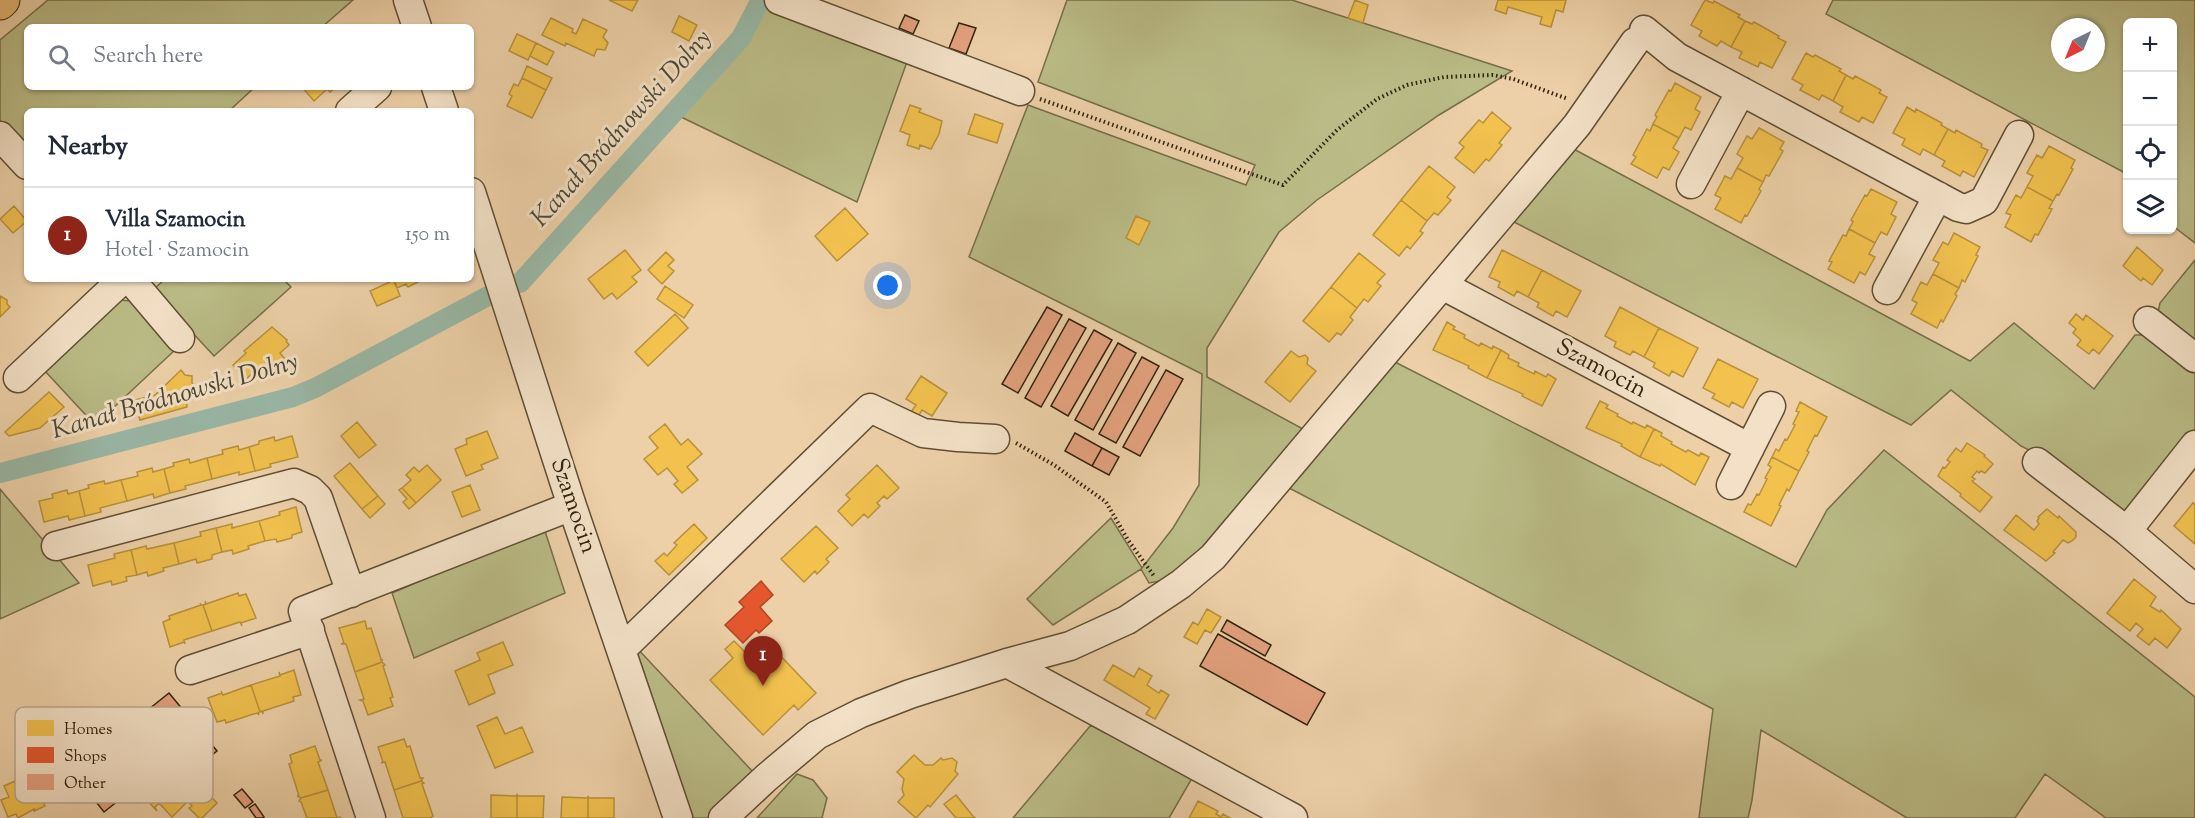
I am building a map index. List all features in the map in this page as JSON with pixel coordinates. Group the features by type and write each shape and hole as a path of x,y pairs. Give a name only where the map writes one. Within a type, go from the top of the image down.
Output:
{"street":[{"path":"408,0 416,24"},
{"path":"779,0 1020,92"},
{"path":"723,818 817,735 861,713 910,693 1070,646 1127,620 1213,557 1313,436 1446,288 1590,107 1640,36 1958,207 1966,208 1984,201 2019,135"},
{"path":"354,108 374,90"},
{"path":"437,90 443,108"},
{"path":"1691,184 1741,91"},
{"path":"0,136 24,162"},
{"path":"1887,290 1938,196"},
{"name":"Szamocin","path":"474,201 572,506 678,818"},
{"path":"18,378 120,282"},
{"path":"133,282 180,338"},
{"name":"Szamocin","path":"1446,288 1750,448"},
{"path":"2148,321 2195,358"},
{"path":"1731,485 1771,406"},
{"path":"621,650 870,408 923,433 995,439"},
{"path":"2127,531 2195,445"},
{"path":"2037,462 2127,531 2195,589"},
{"path":"56,546 294,483 310,490 318,498 351,593"},
{"path":"371,818 303,611 572,506"},
{"path":"190,670 310,630"},
{"path":"1008,663 1293,818"}],"path":[{"path":"1020,92 1283,184 1337,130 1377,99 1407,85 1444,77 1493,75 1513,79 1590,107"},
{"path":"995,439 1017,444 1054,465 1106,502 1128,540 1168,592"}],"green space":[{"path":"48,0 353,0 325,24 24,24 24,90 252,90 232,108 24,108 24,148 0,121 0,40"},
{"path":"754,0 908,59 857,202 679,116 539,269 512,295 511,283 737,36"},
{"path":"1067,0 1292,0 1512,71 1439,115 1317,200 1279,232 1207,348 1207,377 1303,429 1176,578 1149,583 1141,569 1053,625 1027,599 1111,518 1142,568 1173,528 1199,485 1202,374 969,257 1028,105 1246,185 1255,165 1038,82"},
{"path":"1833,0 2195,0 2195,243 2177,229 2177,18 2123,18 2123,172 1826,14"},
{"path":"1568,146 1970,361 2014,323 2094,389 2135,335 2144,335 2195,368 2195,433 2125,513 2037,454 2021,446 1951,390 1911,425 1508,219"},
{"path":"2195,260 2195,349 2158,312 2160,303"},
{"path":"162,282 286,282 291,287 214,356 153,290"},
{"path":"488,289 493,298 313,395 0,477 0,468 285,395"},
{"path":"119,300 132,301 176,349 95,425 44,370"},
{"path":"1393,361 1796,567 1827,510 1884,450 2195,697 2195,818 2106,818 2045,774 2015,818 1907,818 1761,730 1748,818 1699,818 1713,709 1289,488"},
{"path":"0,489 79,583 0,619"},
{"path":"544,528 565,593 414,658 392,593"},
{"path":"635,646 754,773 708,818 693,818"},
{"path":"1091,725 1105,733 1109,727 1195,773 1169,818 1013,818"},
{"path":"797,774 813,780 827,798 822,818 757,818"}],"building: Homes":[{"path":"609,0 638,0 632,11"},
{"path":"1355,0 1368,5 1363,23 1348,18"},
{"path":"1498,0 1566,0 1563,12 1556,10 1551,27 1540,24 1542,17 1508,7 1506,14 1495,10"},
{"path":"1705,0 1713,3 1714,1 1740,15 1738,17 1745,21 1731,47 1721,41 1717,46 1699,36 1702,31 1691,25"},
{"path":"679,16 697,25 689,41 672,32"},
{"path":"551,18 573,29 572,32 576,34 583,19 607,30 603,37 608,43 605,50 597,49 594,56 542,35"},
{"path":"1745,21 1752,24 1754,22 1786,42 1772,68 1760,62 1758,67 1739,58 1742,52 1731,47"},
{"path":"517,34 536,43 528,60 509,51"},
{"path":"536,43 554,52 547,65 530,56"},
{"path":"1806,53 1813,57 1815,55 1841,69 1839,71 1846,75 1833,101 1822,95 1819,100 1800,90 1803,85 1792,79"},
{"path":"527,66 552,78 546,90 522,78"},
{"path":"1846,75 1853,79 1855,76 1881,90 1879,93 1887,97 1873,123 1862,117 1859,122 1840,112 1843,107 1833,101"},
{"path":"522,78 546,90 532,118 507,106 514,84 518,86"},
{"path":"1675,83 1701,97 1695,109 1700,112 1691,130 1685,127 1679,138 1653,124 1657,117 1655,115"},
{"path":"305,90 326,90 314,101"},
{"path":"910,105 921,109 919,112 942,121 939,134 931,149 920,145 919,149 907,145 910,135 900,131"},
{"path":"1907,107 1915,112 1916,109 1942,123 1941,125 1948,129 1934,155 1923,149 1920,155 1902,145 1905,139 1893,133"},
{"path":"1492,112 1511,128 1499,143 1502,145 1489,161 1486,159 1474,173 1455,158 1464,147 1459,143 1479,120 1483,123"},
{"path":"975,114 1003,124 997,143 968,134"},
{"path":"1653,124 1679,138 1673,148 1679,152 1669,170 1663,167 1657,178 1631,164 1636,157 1633,155 1647,129 1650,131"},
{"path":"1759,128 1784,142 1780,149 1783,151 1763,182 1737,168 1743,158 1737,154 1747,136 1752,139"},
{"path":"1948,129 1955,133 1956,130 1982,144 1981,147 1988,150 1974,177 1963,171 1960,176 1942,166 1945,161 1934,155"},
{"path":"2049,146 2075,160 2071,168 2073,169 2059,195 2057,194 2053,201 2027,187 2033,176 2027,173 2037,155 2042,158"},
{"path":"1429,166 1455,187 1447,197 1451,200 1438,215 1434,213 1427,221 1401,200"},
{"path":"1737,168 1763,182 1759,189 1761,191 1741,223 1715,209 1721,198 1715,195 1725,176 1731,179"},
{"path":"2027,187 2053,201 2049,208 2052,209 2038,235 2035,234 2031,242 2005,227 2011,215 2006,213 2016,195 2021,198"},
{"path":"1871,189 1897,202 1891,214 1896,217 1887,235 1881,232 1875,243 1849,229 1853,222 1851,220"},
{"path":"1401,200 1427,221 1420,231 1423,233 1410,249 1407,246 1399,256 1373,235"},
{"path":"14,206 24,218 24,224 13,233 0,219"},
{"path":"845,208 868,234 837,261 815,236"},
{"path":"1136,216 1150,222 1139,245 1126,238"},
{"path":"1849,229 1875,243 1869,254 1875,257 1865,275 1860,272 1854,283 1828,269 1832,262 1829,261 1843,235 1846,236"},
{"path":"1954,233 1980,247 1965,282 1962,280 1959,288 1933,274 1939,263 1933,260 1943,242 1948,245"},
{"path":"2137,247 2163,270 2152,285 2143,278 2141,281 2123,266"},
{"path":"625,250 641,270 632,277 637,282 617,299 612,293 604,299 588,279"},
{"path":"1502,250 1542,270 1528,297 1517,291 1514,296 1498,287 1500,282 1489,277"},
{"path":"666,252 674,260 668,266 674,271 662,284 648,270"},
{"path":"1359,253 1385,274 1377,283 1381,286 1368,302 1364,299 1357,308 1331,287"},
{"path":"1542,270 1581,291 1567,317 1556,311 1553,316 1537,307 1539,303 1528,297"},
{"path":"1933,274 1959,288 1943,322 1941,320 1937,328 1911,314 1917,303 1912,300 1921,282 1927,285"},
{"path":"394,282 418,282 408,287 406,284 397,288"},
{"path":"395,282 400,296 377,306 370,291"},
{"path":"665,286 693,305 684,318 657,299"},
{"path":"1331,287 1357,308 1350,317 1353,320 1341,335 1337,333 1329,342 1303,321"},
{"path":"0,296 7,300 10,307 0,317"},
{"path":"1620,307 1659,328 1644,357 1633,351 1630,355 1614,347 1616,342 1605,336"},
{"path":"675,314 688,328 648,366 635,352"},
{"path":"2076,314 2083,320 2086,315 2113,336 2099,354 2093,349 2089,354 2077,345 2081,340 2073,333 2076,329 2069,323"},
{"path":"1447,322 1455,327 1453,329 1465,335 1464,338 1479,346 1481,343 1492,349 1493,346 1501,350 1487,378 1468,368 1469,366 1433,350"},
{"path":"272,327 287,340 289,345 280,353 285,359 266,376 259,368 246,379 233,365 246,353 244,351"},
{"path":"1659,328 1698,348 1683,377 1672,371 1669,376 1653,367 1655,363 1644,357"},
{"path":"1501,350 1509,355 1508,358 1519,363 1518,366 1534,374 1535,371 1546,377 1548,374 1556,379 1542,406 1522,396 1523,394 1487,378"},
{"path":"1291,351 1299,357 1305,355 1308,358 1307,364 1316,371 1290,402 1265,382"},
{"path":"1718,359 1758,379 1743,408 1732,402 1729,407 1712,398 1715,394 1703,388"},
{"path":"181,370 185,375 192,376 192,383 196,387 186,397 187,407 140,420 135,400 155,395"},
{"path":"921,376 947,393 932,416 922,410 918,417 911,412 916,405 906,399"},
{"path":"49,392 64,407 40,428 9,436 5,432"},
{"path":"1600,401 1608,405 1606,408 1618,414 1617,416 1632,424 1633,422 1645,428 1647,425 1654,429 1640,457 1621,446 1622,444 1586,428"},
{"path":"1800,402 1827,417 1817,436 1815,435 1799,471 1772,457 1776,449 1779,451 1785,439 1787,440 1795,425 1793,424 1799,412 1796,411"},
{"path":"357,422 376,445 359,458 341,436"},
{"path":"665,424 681,445 688,439 702,454 687,467 698,480 682,493 674,484 678,481 667,468 658,475 644,459 658,448 649,437"},
{"path":"1654,429 1662,433 1661,436 1672,442 1671,444 1686,452 1688,450 1699,456 1701,453 1709,457 1695,485 1661,464 1660,466 1640,457"},
{"path":"487,431 498,458 481,465 483,469 466,476 455,449 467,444 466,439"},
{"path":"292,436 298,457 270,464 271,467 255,471 249,447 259,444 259,441 274,437 275,441"},
{"path":"1967,443 1985,455 1993,464 1985,473 1977,471 1972,477 1975,479 1972,481 1992,497 1980,512 1938,476 1943,467 1945,468 1950,462 1947,460 1956,448 1961,452"},
{"path":"238,446 239,450 249,447 255,471 239,475 239,472 212,479 207,458 223,454 222,450"},
{"path":"1772,457 1799,471 1789,491 1787,489 1771,526 1744,512 1748,504 1751,505 1757,494 1759,495 1767,479 1765,478 1771,467 1768,465"},
{"path":"207,458 212,479 185,486 186,489 170,493 164,469 174,466 173,463 189,459 190,463"},
{"path":"350,463 378,496 362,509 334,476"},
{"path":"427,465 441,480 416,503 402,488 411,480 406,475 414,467 419,472"},
{"path":"877,465 899,488 887,499 884,496 877,503 880,506 868,518 864,514 852,526 838,511 850,499 846,495"},
{"path":"152,468 153,472 164,469 170,493 154,498 153,494 127,501 121,480 138,476 137,472"},
{"path":"121,480 127,501 100,508 101,512 85,516 79,491 89,488 88,485"},
{"path":"470,485 480,510 462,517 452,492"},
{"path":"402,488 416,503 409,509 403,502 407,499 399,490"},
{"path":"67,490 68,494 79,491 85,516 69,520 68,516 44,522 39,501 53,498 52,494"},
{"path":"378,496 385,504 370,518 362,509"},
{"path":"2193,503 2195,504 2195,544 2174,526"},
{"path":"296,507 302,532 292,535 292,538 277,542 276,539 265,541 259,521 280,515 279,512"},
{"path":"2047,509 2058,518 2059,516 2076,532 2076,537 2068,543 2063,540 2053,552 2055,553 2046,561 2004,530 2016,515 2034,530 2039,524 2038,517"},
{"path":"259,521 265,541 233,554 232,550 222,552 216,528 232,524 232,528"},
{"path":"694,524 707,538 669,575 655,561 664,553 667,556 677,545 674,543"},
{"path":"816,526 838,548 826,559 829,562 817,574 815,571 804,582 781,559"},
{"path":"216,528 222,552 212,555 212,559 197,563 196,559 179,564 174,543 201,536 200,532"},
{"path":"174,543 179,564 163,568 164,571 148,576 147,572 137,575 131,550"},
{"path":"131,550 137,575 126,577 127,581 112,585 111,581 93,586 88,565 115,558 114,554"},
{"path":"2134,579 2156,597 2150,606 2160,612 2161,610 2181,629 2167,648 2155,638 2149,645 2137,636 2143,629 2136,623 2130,631 2107,613"},
{"path":"238,593 239,596 246,594 256,618 241,623 242,626 240,622 212,631 203,605"},
{"path":"203,605 212,631 184,640 185,644 184,642 170,647 163,622 170,619 169,616"},
{"path":"1207,609 1221,617 1211,633 1205,630 1197,644 1184,637 1193,622 1198,625"},
{"path":"365,621 367,629 371,628 383,660 355,672 346,644 341,644 344,643 339,628"},
{"path":"734,641 754,661 771,646 816,693 798,710 794,705 763,735 710,680 733,658 725,649"},
{"path":"503,642 513,665 488,675 495,693 469,705 455,671 480,660 477,653"},
{"path":"382,662 385,665 383,666 393,697 390,698 393,706 368,715 363,701 360,700 364,699 355,672"},
{"path":"1113,665 1134,677 1139,668 1152,676 1147,685 1159,693 1161,690 1169,695 1155,719 1146,714 1150,708 1104,680"},
{"path":"294,670 301,695 293,697 294,701 263,711 263,714 262,711 260,712 251,685 280,676 279,672 280,675"},
{"path":"251,685 260,712 259,715 257,713 226,723 225,720 217,722 208,698"},
{"path":"497,717 505,734 522,727 533,752 495,768 477,726"},
{"path":"404,739 407,747 410,746 420,778 423,778 421,781 394,790 385,762 381,763 383,762 378,747"},
{"path":"315,746 322,760 318,762 328,790 301,798 297,796 299,796 289,764 292,763 290,755"},
{"path":"914,755 925,765 933,765 941,758 943,760 952,758 957,762 955,771 958,774 930,807 928,805 916,818 898,802 904,795 902,789 904,779 897,772"},
{"path":"15,781 15,803 44,803 45,806 18,818 16,814 8,817 1,800 9,797 4,786"},
{"path":"421,781 424,783 422,784 433,816 403,818 394,790"},
{"path":"328,790 337,818 307,818 299,801 301,798"},
{"path":"491,795 517,795 517,818 491,818"},
{"path":"517,795 544,796 543,818 517,818"},
{"path":"956,795 975,818 956,818 944,804"},
{"path":"588,796 589,798 614,798 614,818 588,818"},
{"path":"562,797 588,798 588,818 561,818"},
{"path":"213,799 217,803 202,818 199,818 189,808 192,806 190,803 213,803"},
{"path":"1198,801 1218,811 1216,814 1221,817 1223,814 1230,818 1189,818"},
{"path":"150,803 159,803 155,807 157,811"},
{"path":"159,803 186,803 172,817"}],"building: Shops":[{"path":"761,581 773,595 760,607 772,621 759,633 756,630 743,643 725,625 744,607 739,602"}],"building: Other":[{"path":"905,15 919,21 913,34 899,28"},
{"path":"959,23 976,28 966,54 949,48"},
{"path":"1047,307 1062,315 1018,393 1002,384"},
{"path":"1069,319 1086,328 1041,407 1025,398"},
{"path":"1094,330 1112,340 1068,416 1051,406"},
{"path":"1118,343 1136,353 1093,430 1075,420"},
{"path":"1142,357 1159,366 1116,443 1099,434"},
{"path":"1166,370 1183,379 1140,456 1123,447"},
{"path":"1075,433 1102,448 1092,466 1065,451"},
{"path":"1102,448 1119,457 1109,475 1092,466"},
{"path":"1227,620 1271,645 1265,656 1221,631"},
{"path":"1218,634 1325,693 1307,725 1200,666"},
{"path":"169,693 181,707 152,707"},
{"path":"242,789 253,802 245,808 234,795"},
{"path":"97,803 115,803 104,812"},
{"path":"255,804 264,818 256,818 249,808"}],"waterway":[{"name":"Kanał Bródnowski Dolny","path":"520,283 741,38 757,7"},
{"name":"Kanał Bródnowski Dolny","path":"0,473 293,397 315,388 488,296"}],"place":[{"name":"Villa Szamocin","path":"763,686"}]}
